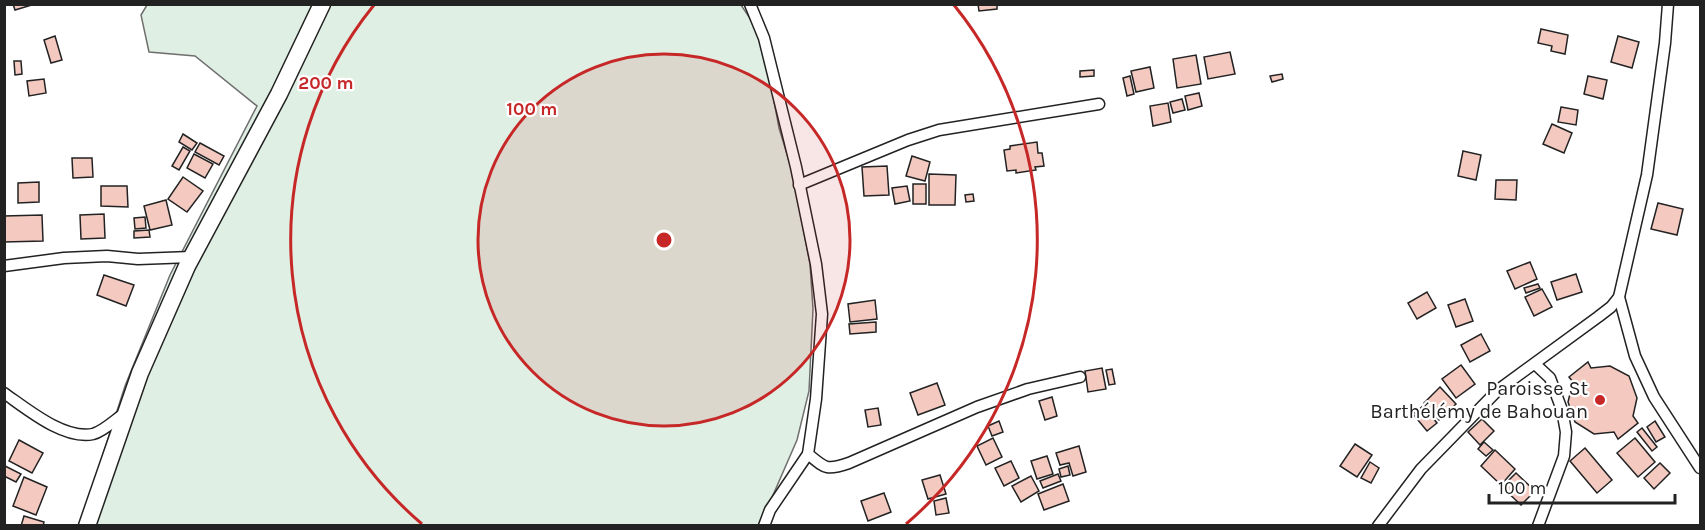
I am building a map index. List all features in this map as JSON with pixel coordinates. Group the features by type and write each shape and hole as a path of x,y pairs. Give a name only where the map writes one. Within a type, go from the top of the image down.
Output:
{"main road":[{"path":"87,525 140,374 191,257 279,94 322,4"}],"street":[{"path":"750,4 764,39 799,185 816,264 822,314 816,399 808,453 775,502 764,525"},
{"path":"1668,4 1665,43 1647,174 1619,297 1635,356 1654,397 1701,468"},
{"path":"799,185 939,130 1099,104"},
{"path":"4,266 64,258 191,257"},
{"path":"1378,525 1420,469 1498,390 1605,312 1619,297"},
{"path":"1535,364 1550,378 1562,410 1566,432 1564,456 1538,525"},
{"path":"808,453 831,469 977,407 1028,389 1080,377"},
{"path":"4,393 40,418 76,434 94,434 126,413"}],"green space":[{"path":"147,5 741,5 762,36 779,128 790,164 810,264 813,309 809,391 797,440 767,509 767,525 80,526 125,386 170,275 257,106 195,56 149,52 141,15"}],"building":[{"path":"13,4 35,4 15,10"},
{"path":"978,4 997,4 997,9 979,11"},
{"path":"1541,29 1568,35 1565,54 1551,51 1552,46 1538,43"},
{"path":"55,36 62,60 51,63 44,40"},
{"path":"1618,36 1639,42 1632,68 1611,62"},
{"path":"1230,52 1235,74 1208,79 1204,57"},
{"path":"1196,55 1201,84 1177,88 1173,59"},
{"path":"14,61 21,61 22,74 15,75"},
{"path":"1150,67 1154,88 1136,92 1131,71"},
{"path":"1094,70 1094,76 1080,77 1080,71"},
{"path":"1282,74 1283,79 1272,82 1270,76"},
{"path":"1130,76 1134,94 1127,96 1123,78"},
{"path":"1588,76 1607,80 1603,99 1584,94"},
{"path":"44,79 46,93 29,96 27,81"},
{"path":"1199,93 1202,106 1188,110 1185,96"},
{"path":"1182,99 1185,110 1173,113 1170,102"},
{"path":"1168,103 1171,122 1153,126 1150,106"},
{"path":"1561,107 1578,110 1576,125 1558,122"},
{"path":"1552,124 1572,133 1564,153 1543,144"},
{"path":"183,134 197,143 192,150 179,142"},
{"path":"1037,142 1038,153 1042,153 1044,166 1035,167 1036,170 1016,173 1016,170 1007,171 1004,150 1010,149 1010,146"},
{"path":"200,143 224,156 219,165 195,152"},
{"path":"183,147 190,151 179,170 172,166"},
{"path":"1463,151 1481,155 1476,180 1458,176"},
{"path":"194,154 213,164 205,178 187,168"},
{"path":"912,156 930,162 925,181 906,176"},
{"path":"72,158 92,158 93,177 73,178"},
{"path":"887,166 889,195 864,196 862,167"},
{"path":"929,174 956,175 955,205 929,205"},
{"path":"183,177 203,191 187,212 168,199"},
{"path":"1496,180 1517,180 1516,200 1495,199"},
{"path":"39,182 39,202 18,203 18,183"},
{"path":"913,184 926,184 926,204 913,204"},
{"path":"101,186 127,186 128,207 101,206"},
{"path":"907,186 910,201 895,204 892,188"},
{"path":"973,194 974,201 966,202 965,195"},
{"path":"166,200 172,225 150,230 144,206"},
{"path":"1658,203 1683,209 1677,235 1651,229"},
{"path":"104,214 105,238 81,239 80,215"},
{"path":"42,215 43,241 4,242 4,216"},
{"path":"145,217 146,228 135,229 134,218"},
{"path":"149,230 150,237 134,238 134,231"},
{"path":"1530,262 1537,279 1515,289 1507,271"},
{"path":"1576,274 1582,292 1557,300 1551,282"},
{"path":"104,275 134,285 126,306 97,295"},
{"path":"1538,284 1540,288 1526,293 1524,288"},
{"path":"1542,289 1552,307 1534,316 1525,297"},
{"path":"1427,292 1436,308 1417,319 1408,303"},
{"path":"1465,299 1473,321 1456,327 1448,305"},
{"path":"875,300 877,319 850,322 848,304"},
{"path":"876,322 876,332 850,334 849,324"},
{"path":"1481,334 1490,351 1470,362 1461,345"},
{"path":"1588,362 1591,368 1610,366 1629,376 1637,398 1633,416 1638,423 1618,439 1614,432 1594,434 1575,422 1568,402 1573,382 1569,377"},
{"path":"1461,365 1475,384 1456,398 1442,379"},
{"path":"1102,368 1106,389 1088,392 1085,371"},
{"path":"1112,369 1115,384 1109,385 1106,370"},
{"path":"937,383 945,405 918,415 910,393"},
{"path":"1440,387 1456,404 1439,420 1424,403"},
{"path":"1052,397 1057,416 1045,420 1039,401"},
{"path":"1423,406 1437,423 1427,431 1413,414"},
{"path":"878,408 881,425 868,427 865,410"},
{"path":"1482,419 1494,431 1480,445 1468,432"},
{"path":"999,421 1003,432 992,436 988,426"},
{"path":"1655,421 1665,437 1656,442 1647,427"},
{"path":"1642,428 1657,447 1652,451 1637,432"},
{"path":"993,438 1002,457 986,465 977,446"},
{"path":"1635,438 1655,462 1638,477 1617,453"},
{"path":"19,440 43,453 32,473 9,461"},
{"path":"1484,442 1493,450 1486,456 1478,449"},
{"path":"1355,444 1372,455 1357,477 1340,466"},
{"path":"1079,446 1086,472 1073,476 1069,463 1060,465 1056,453"},
{"path":"1585,448 1612,480 1597,493 1570,461"},
{"path":"1495,450 1515,469 1501,485 1481,466"},
{"path":"1047,456 1053,474 1037,479 1031,461"},
{"path":"1011,461 1019,478 1004,486 995,468"},
{"path":"1370,462 1379,468 1371,483 1361,478"},
{"path":"1660,463 1670,473 1654,489 1644,478"},
{"path":"5,466 21,474 16,482 4,476"},
{"path":"1068,466 1070,475 1061,477 1059,469"},
{"path":"1516,473 1535,491 1521,505 1502,487"},
{"path":"1058,474 1061,481 1043,488 1040,481"},
{"path":"940,475 946,494 928,499 922,480"},
{"path":"1031,476 1039,491 1021,502 1012,486"},
{"path":"24,477 47,487 36,515 13,506"},
{"path":"1063,484 1069,501 1044,510 1038,494"},
{"path":"884,493 891,512 868,521 861,501"},
{"path":"946,498 949,513 936,515 934,501"},
{"path":"24,516 44,522 43,526 21,526"}],"place":[{"name":"Paroisse St Barthélémy de Bahouan","path":"1600,400"}]}
